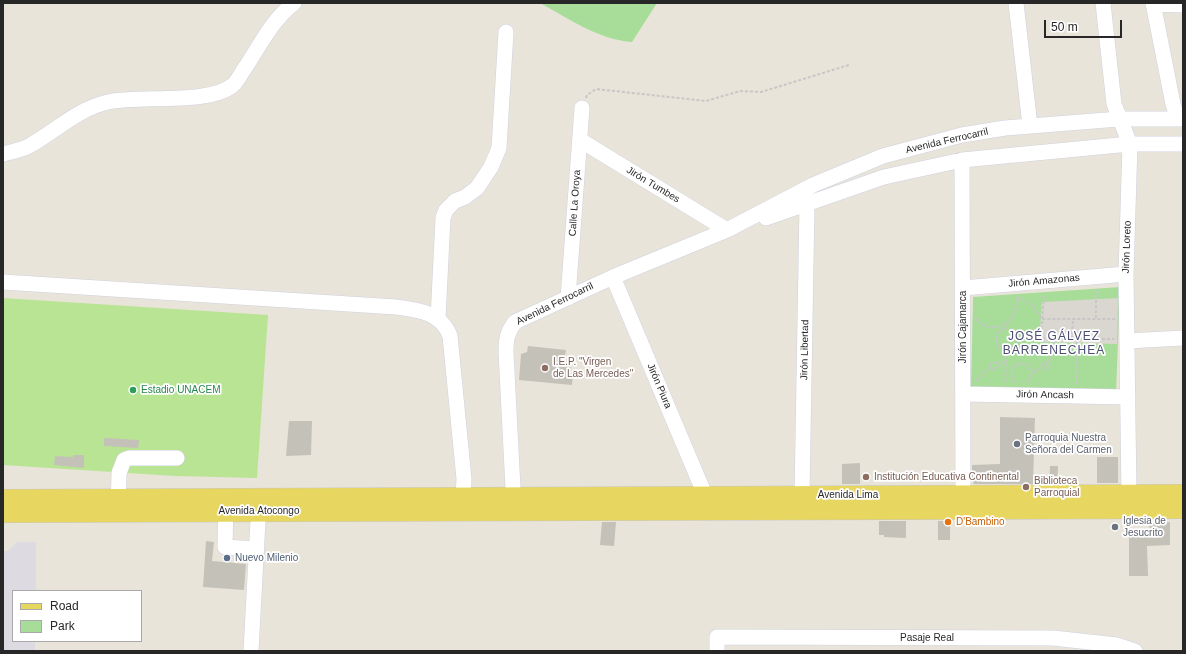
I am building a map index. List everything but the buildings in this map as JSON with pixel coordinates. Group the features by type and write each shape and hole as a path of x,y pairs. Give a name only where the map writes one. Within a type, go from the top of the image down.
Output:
{"main road":[{"name":"Avenida Lima","path":"514,504 705,495 1183,494"},
{"name":"Avenida Lima","path":"514,504 1183,509"},
{"name":"Avenida Atocongo","path":"12,506 514,504"}],"street":[{"path":"3,154 28,146 80,112 107,102 136,98 188,98 213,94 233,85 267,32 294,3"},
{"path":"1016,3 1030,126"},
{"name":"Jirón Loreto","path":"1103,3 1114,104 1130,144 1126,274 1122,340 1128,397 1129,495"},
{"path":"1181,119 1173,104 1153,4 1183,5"},
{"path":"438,319 443,218 446,210 455,201 465,197 477,188 491,167 499,148 506,32"},
{"name":"Calle La Oroya","path":"568,298 582,108"},
{"name":"Avenida Ferrocarril","path":"514,504 506,390 507,336 515,322 613,277 727,230 813,186 883,156 962,135 1030,126 1119,119 1181,119"},
{"name":"Jirón Tumbes","path":"580,140 727,230"},
{"name":"Avenida Ferrocarril","path":"727,230 807,205 884,177 962,160 1130,144 1183,144"},
{"name":"Jirón Cajamarca","path":"962,160 963,495"},
{"name":"Jirón Libertad","path":"802,495 807,205"},
{"name":"Jirón Amazonas","path":"963,288 1126,274"},
{"name":"Jirón Piura","path":"613,277 705,495"},
{"path":"3,282 396,307 429,313 446,327 450,336 464,479 461,504"},
{"path":"1122,340 1183,338"},
{"name":"Jirón Ancash","path":"963,394 1128,397"},
{"path":"118,505 119,473 124,460 129,458 177,458"},
{"path":"226,505 225,547 256,549"},
{"path":"251,651 259,505"},
{"name":"Pasaje Real","path":"717,644 1052,638 1117,645 1135,651"}],"path":[{"path":"582,108 587,95 596,89 706,101 740,92 761,92 849,65"},
{"path":"1089,291 1096,290 1096,319"},
{"path":"1037,294 1051,293"},
{"path":"1041,339 1044,294"},
{"path":"1009,296 1023,295"},
{"path":"1016,296 1033,306 1042,319"},
{"path":"974,317 987,326 998,327 1006,323 1015,313 1017,307 1016,296"},
{"path":"974,311 974,325"},
{"path":"1042,319 1118,319"},
{"path":"1072,339 1073,319"},
{"path":"1006,323 1006,328"},
{"path":"1006,328 1014,331 1017,338 1015,346 1006,350"},
{"path":"1006,328 999,332 996,340 1000,347 1006,350"},
{"path":"1017,338 1122,340"},
{"path":"1026,384 1032,373 1042,368 1046,369 1048,366 1047,363 1052,353 1054,339"},
{"path":"1076,391 1077,339"},
{"path":"1005,389 1006,350"},
{"path":"963,394 972,388 979,376 990,367 991,363 997,364 1006,362"},
{"path":"1018,384 1012,378 1011,374 1014,366 1021,363 1029,366 1032,373"},
{"path":"1042,368 1042,364 1047,363"},
{"path":"990,367 994,369 997,367 997,364"},
{"path":"1006,374 1011,374"}],"shaded area":[{"path":"1118,298 1117,344 1039,342 1042,302"},
{"path":"17,542 36,542 36,590 12,590 12,642 35,642 35,651 3,651 3,551 8,551"}],"green space":[{"path":"540,3 657,3 632,42 596,33"},
{"path":"1120,287 1116,394 971,389 973,297"},
{"name":"Estadio UNACEM","path":"3,298 268,315 257,478 175,476 3,465"}],"place":[{"name":"I.E.P. \"Virgen de Las Mercedes\"","path":"545,368"},
{"name":"Estadio UNACEM","path":"133,390"},
{"name":"Parroquia Nuestra Señora del Carmen","path":"1017,444"},
{"name":"Institución Educativa Continental","path":"866,477"},
{"name":"Biblioteca Parroquial","path":"1026,487"},
{"name":"D'Bambino","path":"948,522"},
{"name":"Iglesia de Jesucrito","path":"1115,527"},
{"name":"Nuevo Milenio","path":"227,558"}],"district":[{"name":"JOSÉ GÁLVEZ BARRENECHEA","path":"1054,344"}]}
